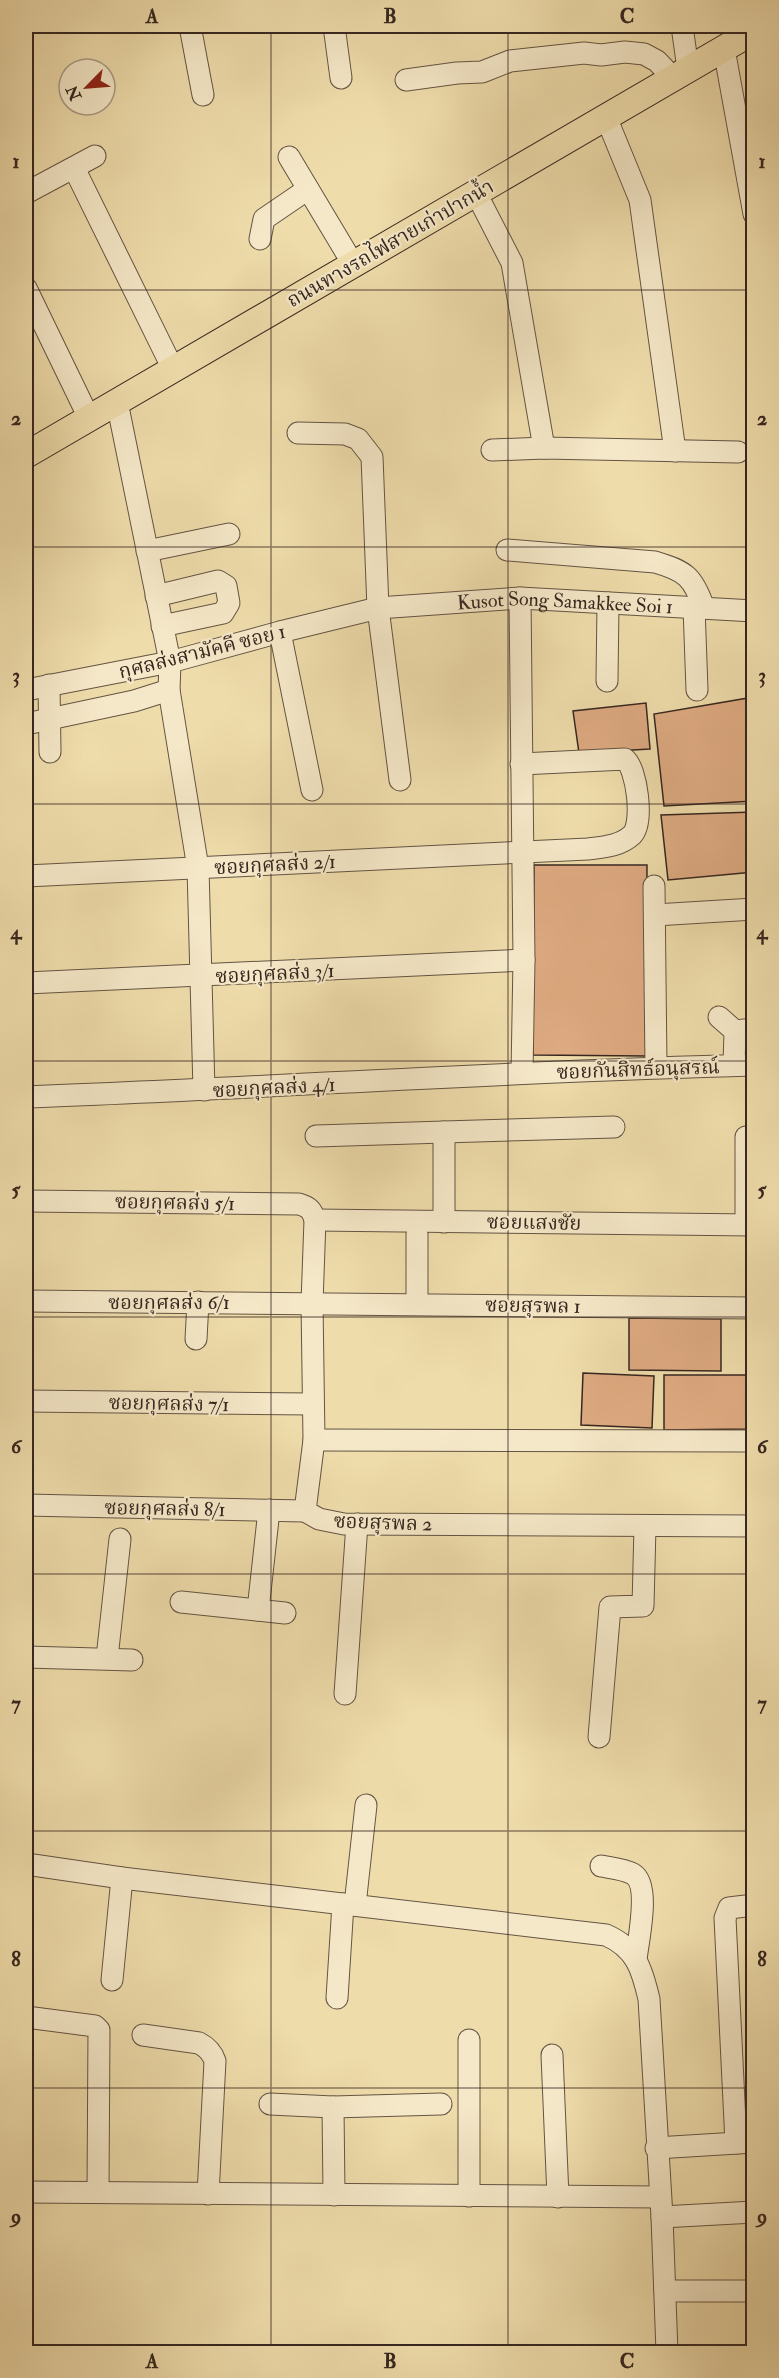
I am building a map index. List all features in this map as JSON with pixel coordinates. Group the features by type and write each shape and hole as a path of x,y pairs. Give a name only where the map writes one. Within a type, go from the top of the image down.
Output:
{"main road":[{"name":"ถนนทางรถไฟสายเก่าปากน้ำ","path":"26,455 753,31"}],"street":[{"path":"190,26 203,95"},
{"path":"334,26 341,78"},
{"path":"406,80 482,72 510,61 584,53 601,55 625,52 644,54 681,74 682,26"},
{"path":"724,49 753,214"},
{"path":"606,117 640,200 675,450"},
{"path":"26,194 95,156"},
{"path":"289,157 353,264"},
{"path":"74,168 173,369"},
{"path":"260,239 264,219 308,189"},
{"path":"476,193 512,262 544,448"},
{"path":"26,288 89,418"},
{"path":"117,402 170,662 169,690 198,868 204,1090"},
{"path":"298,433 345,434 358,439 372,458 378,608 400,780"},
{"path":"492,450 544,448 738,452"},
{"path":"147,551 229,534"},
{"path":"507,550 655,562 678,569 690,578 697,589 699,608 697,690"},
{"path":"156,596 218,581 226,586 229,603 223,613 162,626"},
{"path":"519,598 524,853 522,1073"},
{"name":"Kusot Song Samakkee Soi 1","path":"378,608 519,598 753,611"},
{"path":"607,681 608,603"},
{"name":"กุศลส่งสามัคคี ซอย 1","path":"26,690 170,662 378,608"},
{"path":"280,632 312,790"},
{"path":"49,685 50,752"},
{"path":"26,724 134,701 169,690"},
{"name":"ซอยกุศลส่ง 2/1","path":"26,876 588,849 619,844 636,830 638,818 633,768 625,759 521,764"},
{"path":"654,886 656,1067"},
{"path":"655,915 753,909"},
{"name":"ซอยกุศลส่ง 3/1","path":"26,983 524,960"},
{"path":"719,1017 744,1030 743,1065"},
{"name":"ซอยกันสิทธ์อนุสรณ์","path":"522,1073 743,1065"},
{"name":"ซอยกุศลส่ง 4/1","path":"26,1097 522,1073"},
{"path":"316,1136 614,1127"},
{"path":"444,1132 444,1222"},
{"path":"746,1137 750,1225"},
{"name":"ซอยกุศลส่ง 5/1","path":"26,1201 299,1204 308,1206 315,1220"},
{"name":"ซอยแสงชัย","path":"315,1220 750,1225"},
{"name":"ซอยสุรพล 2","path":"315,1220 312,1303 314,1440 305,1511 320,1519 357,1524 753,1526"},
{"path":"417,1234 417,1304"},
{"name":"ซอยกุศลส่ง 6/1","path":"26,1301 312,1303"},
{"path":"196,1339 198,1302"},
{"name":"ซอยสุรพล 1","path":"312,1303 753,1308"},
{"name":"ซอยกุศลส่ง 7/1","path":"26,1401 313,1404"},
{"path":"314,1440 753,1441"},
{"name":"ซอยกุศลส่ง 8/1","path":"26,1505 305,1511"},
{"path":"258,1610 268,1510"},
{"path":"345,1694 357,1524"},
{"path":"599,1737 610,1607 643,1606 645,1526"},
{"path":"107,1658 120,1539"},
{"path":"181,1602 285,1613"},
{"path":"26,1657 132,1660"},
{"path":"337,1998 349,1904 366,1805"},
{"path":"26,1864 122,1878 606,1935 619,1940 642,1969 649,1999 667,2352"},
{"path":"601,1866 630,1872 639,1879 641,1917 636,1960"},
{"path":"112,1980 122,1878"},
{"path":"656,2148 745,2143 725,1918 729,1908 753,1905"},
{"path":"26,2017 95,2026 99,2030 98,2191"},
{"path":"143,2035 199,2043 207,2047 214,2056 208,2194"},
{"path":"469,2040 469,2196"},
{"path":"552,2055 558,2197"},
{"path":"270,2104 333,2107 441,2104"},
{"path":"333,2107 334,2195"},
{"path":"26,2192 558,2197 660,2207 753,2212"},
{"path":"664,2291 753,2291"}],"building":[{"path":"754,697 754,801 664,806 654,714"},
{"path":"646,703 650,749 579,753 573,711"},
{"path":"754,812 754,872 668,880 661,815"},
{"path":"534,865 647,865 646,1056 533,1055"},
{"path":"629,1318 721,1319 721,1371 629,1370"},
{"path":"583,1373 654,1376 652,1428 581,1425"},
{"path":"664,1375 746,1375 747,1429 664,1430"}]}
